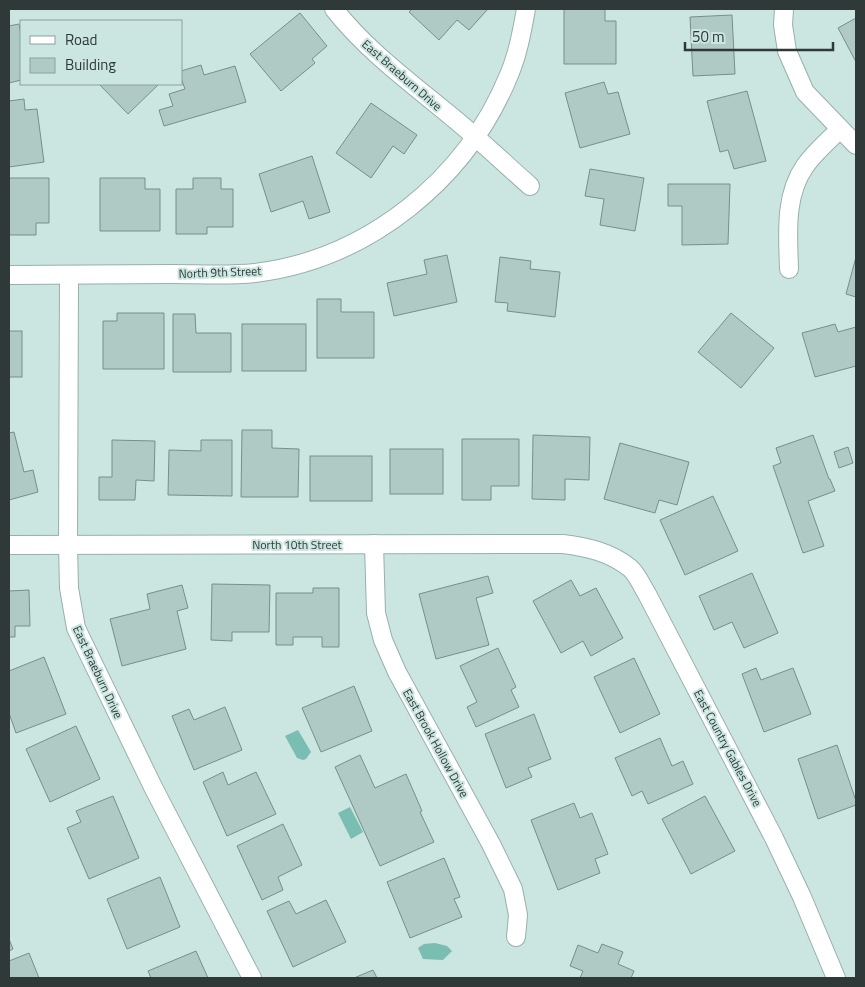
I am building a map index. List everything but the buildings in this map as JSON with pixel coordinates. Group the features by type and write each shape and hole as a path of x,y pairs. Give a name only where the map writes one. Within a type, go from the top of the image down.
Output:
{"street":[{"name":"East Braeburn Drive","path":"334,9 345,23 376,54 474,137"},
{"path":"526,9 510,74 495,104 474,137 530,186"},
{"path":"784,9 783,25 787,51 805,92 856,145"},
{"path":"789,269 789,212 795,184 805,166 840,129"},
{"name":"North 9th Street","path":"9,275 254,273 310,262 336,252 368,236 418,202 456,164 474,137"},
{"name":"East Braeburn Drive","path":"69,275 68,545 69,588 76,628 153,786 252,978"},
{"name":"East Brook Hollow Drive","path":"374,544 376,612 383,640 397,672 491,844 513,889 518,915 516,937"},
{"name":"North 10th Street","path":"9,545 563,544 585,547"},
{"name":"East Country Gables Drive","path":"585,547 603,552 631,568 647,594 774,838 802,897 836,978"}],"shaded area":[{"path":"298,730 311,752 303,760 297,758 285,736"},
{"path":"350,807 363,832 351,839 338,813"},
{"path":"435,943 447,946 452,951 443,960 423,959 418,948 424,944"}]}
